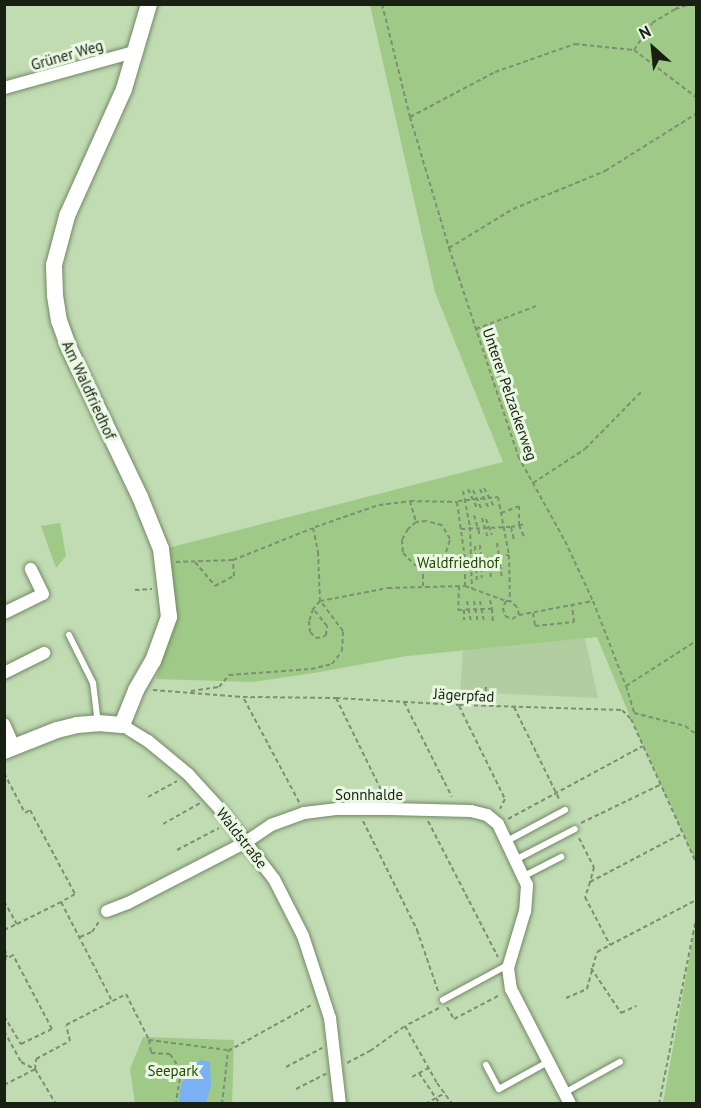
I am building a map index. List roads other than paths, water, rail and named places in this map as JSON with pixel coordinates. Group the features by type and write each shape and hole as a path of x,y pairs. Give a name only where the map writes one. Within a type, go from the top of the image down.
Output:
{"street":[{"name":"Am Waldfriedhof","path":"122,725 136,690 153,661 169,616 164,563 59,321 54,265 67,216 124,89 149,4"},
{"name":"Grüner Weg","path":"4,88 137,51"},
{"path":"4,613 43,594 31,569"},
{"path":"4,673 44,653"},
{"name":"Waldstraße","path":"9,748 57,730 98,723 122,725 148,741 188,774 210,797 274,879 303,936 324,998 335,1041 340,1104"},
{"path":"4,724 9,748"},
{"name":"Sonnhalde","path":"107,911 128,903 246,842 271,825 304,813 356,808 459,810 487,815 497,822 507,841"},
{"path":"507,841 527,885 525,910 506,968 511,989 567,1098"}],"lane":[{"path":"69,635 93,683 98,723"},
{"path":"507,841 565,810"},
{"path":"517,860 575,829"},
{"path":"524,876 561,857"},
{"path":"444,1002 506,968"},
{"path":"486,1065 499,1089 548,1062"},
{"path":"567,1098 620,1062"}],"water":[{"path":"200,1060 210,1062 211,1086 206,1103 179,1103 181,1084"}],"park label":[{"name":"Waldfriedhof","path":"458,563"},
{"name":"Seepark","path":"173,1071"}]}
